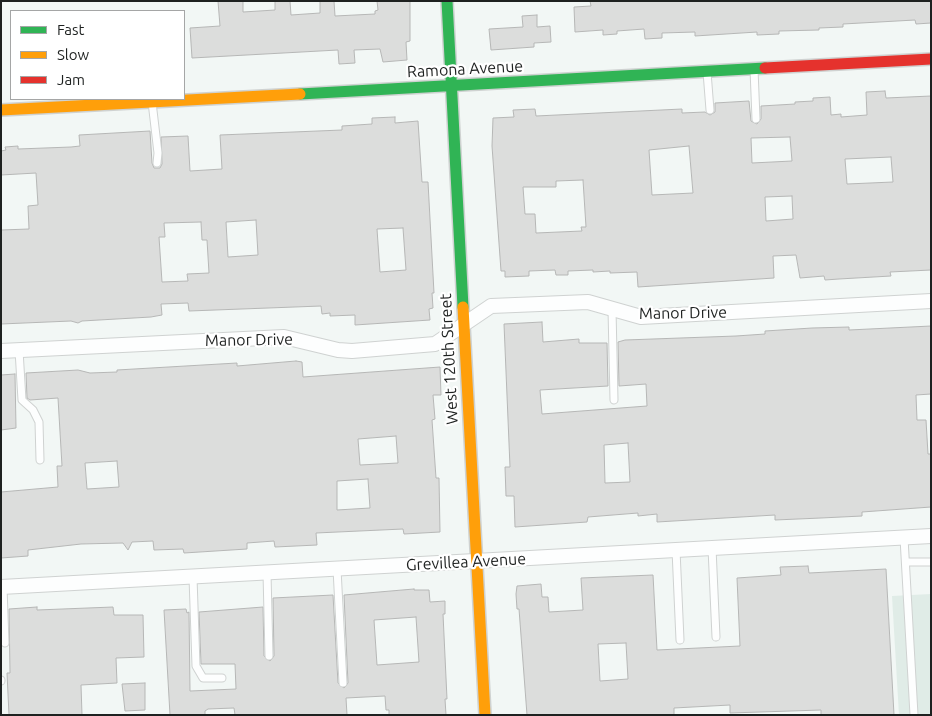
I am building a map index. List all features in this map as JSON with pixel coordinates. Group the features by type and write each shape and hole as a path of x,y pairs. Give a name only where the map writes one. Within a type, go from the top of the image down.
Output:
{"street":[{"name":"West 120th Street","path":"447,1 485,715"},
{"name":"Ramona Avenue","path":"1,110 931,59"},
{"name":"Manor Drive","path":"1,351 284,337 338,350 352,351 435,344 463,323 491,306 588,302 641,318 931,301"},
{"name":"Grevillea Avenue","path":"2,587 931,536"}],"lane":[{"path":"754,69 756,119"},
{"path":"707,72 710,110"},
{"path":"152,102 157,163"},
{"path":"612,309 614,400"},
{"path":"20,350 22,400 33,410 39,422 40,460"},
{"path":"904,538 907,562 914,715"},
{"path":"712,548 716,637"},
{"path":"676,550 680,640"},
{"path":"907,562 931,562"},
{"path":"337,569 343,683"},
{"path":"267,573 269,656"},
{"path":"193,577 196,666 203,678 222,678"},
{"path":"2,587 5,643"}],"shaded area":[{"path":"931,594 931,715 899,715 892,596"}],"building":[{"path":"218,1 243,1 243,12 275,10 275,1 290,1 291,15 320,13 320,1 334,1 335,16 375,14 375,11 378,10 377,1 410,1 410,41 406,42 407,60 383,62 380,49 354,50 355,63 339,64 338,50 192,58 190,28 220,26"},
{"path":"590,1 931,1 931,23 916,24 915,20 843,24 843,27 779,31 779,34 757,35 757,32 695,36 695,32 662,33 662,38 645,39 644,29 617,31 617,34 603,35 603,30 575,32 574,7 591,6"},
{"path":"537,15 537,27 550,26 551,42 534,43 534,47 491,50 489,29 523,27 522,16"},
{"path":"885,91 886,98 931,96 931,270 890,272 891,276 825,280 824,276 800,278 796,255 773,256 774,278 638,287 637,272 610,273 610,271 593,272 593,270 568,271 568,275 556,275 555,270 529,271 529,276 505,277 505,271 501,271 492,146 493,118 514,117 513,110 535,109 536,116 682,109 682,113 705,112 710,115 715,112 715,103 749,101 751,121 757,124 761,119 761,106 795,104 795,102 813,101 813,98 830,97 831,115 841,114 841,117 867,115 866,92","holes":["790,137 792,161 752,163 751,138","689,146 693,193 652,195 649,150","891,157 893,182 847,184 845,159","583,180 586,227 581,227 582,231 536,233 535,214 525,214 523,187 556,187 556,181","792,196 793,219 766,221 765,197"]},
{"path":"395,117 395,123 418,121 422,182 428,182 434,293 432,293 433,308 429,309 430,320 355,325 355,315 330,316 330,313 322,314 321,306 189,311 188,303 161,304 162,315 151,317 82,321 78,323 71,321 1,324 1,230 29,229 28,206 38,205 36,173 1,175 1,151 6,150 5,147 18,146 18,149 71,147 80,146 79,135 150,131 154,168 160,168 162,164 161,137 188,136 190,171 222,169 220,135 342,130 342,126 372,124 372,118","holes":["256,220 258,255 228,257 226,222","201,222 202,240 207,240 209,273 187,274 188,281 162,282 159,237 165,237 164,223","403,228 406,270 380,272 377,229"]},
{"path":"542,322 543,342 579,339 579,343 607,343 608,386 540,390 542,414 647,406 646,384 619,386 618,342 625,340 736,336 765,334 765,331 812,328 849,327 849,330 931,326 931,394 916,395 917,420 926,420 928,454 931,454 931,507 862,512 862,516 775,520 775,515 657,522 657,514 638,516 638,513 588,517 587,522 515,527 514,496 506,496 505,467 510,467 504,324","holes":["628,443 630,482 605,483 604,445"]},
{"path":"302,362 303,377 440,367 441,395 433,395 435,419 432,420 436,478 439,478 440,532 404,534 403,529 316,533 317,545 275,547 274,541 247,543 247,549 184,553 183,549 154,550 153,541 132,542 128,550 123,543 81,544 28,550 28,556 1,558 1,492 58,487 57,466 62,466 58,398 30,400 27,398 26,373 78,370 90,373 117,372 117,370 237,363 237,366","holes":["396,436 398,463 360,465 358,439","117,461 119,487 87,489 85,463","368,479 370,508 337,510 337,481"]},
{"path":"15,374 16,428 1,430 1,375"},
{"path":"808,566 809,573 886,569 894,715 821,715 821,710 730,713 730,705 674,708 674,715 527,715 519,609 517,609 517,586 541,584 542,597 548,597 549,612 583,610 581,578 653,575 657,650 740,646 737,578 781,575 780,567","holes":["626,643 628,679 600,681 598,644"]},
{"path":"414,589 429,590 430,602 445,601 445,614 443,614 446,715 389,715 389,710 386,710 385,696 346,698 347,715 235,715 234,708 208,709 205,711 205,715 170,715 164,610 186,609 187,613 189,612 190,691 236,689 235,664 201,664 199,612 263,607 264,656 270,661 274,656 273,598 333,595 338,683 344,688 348,683 344,595","holes":["416,617 419,662 377,665 374,620"]},
{"path":"37,607 37,610 113,607 114,615 143,615 144,657 116,658 117,683 81,685 82,715 9,715 7,673 10,673 9,609"},
{"path":"145,683 145,710 125,711 122,684"}],"traffic: fast":[{"path":"447,1 463,307"},
{"path":"300,94 765,68"}],"traffic: slow":[{"path":"1,110 300,94"},
{"path":"463,307 485,715"}],"traffic: jam":[{"path":"765,68 931,59"}]}
